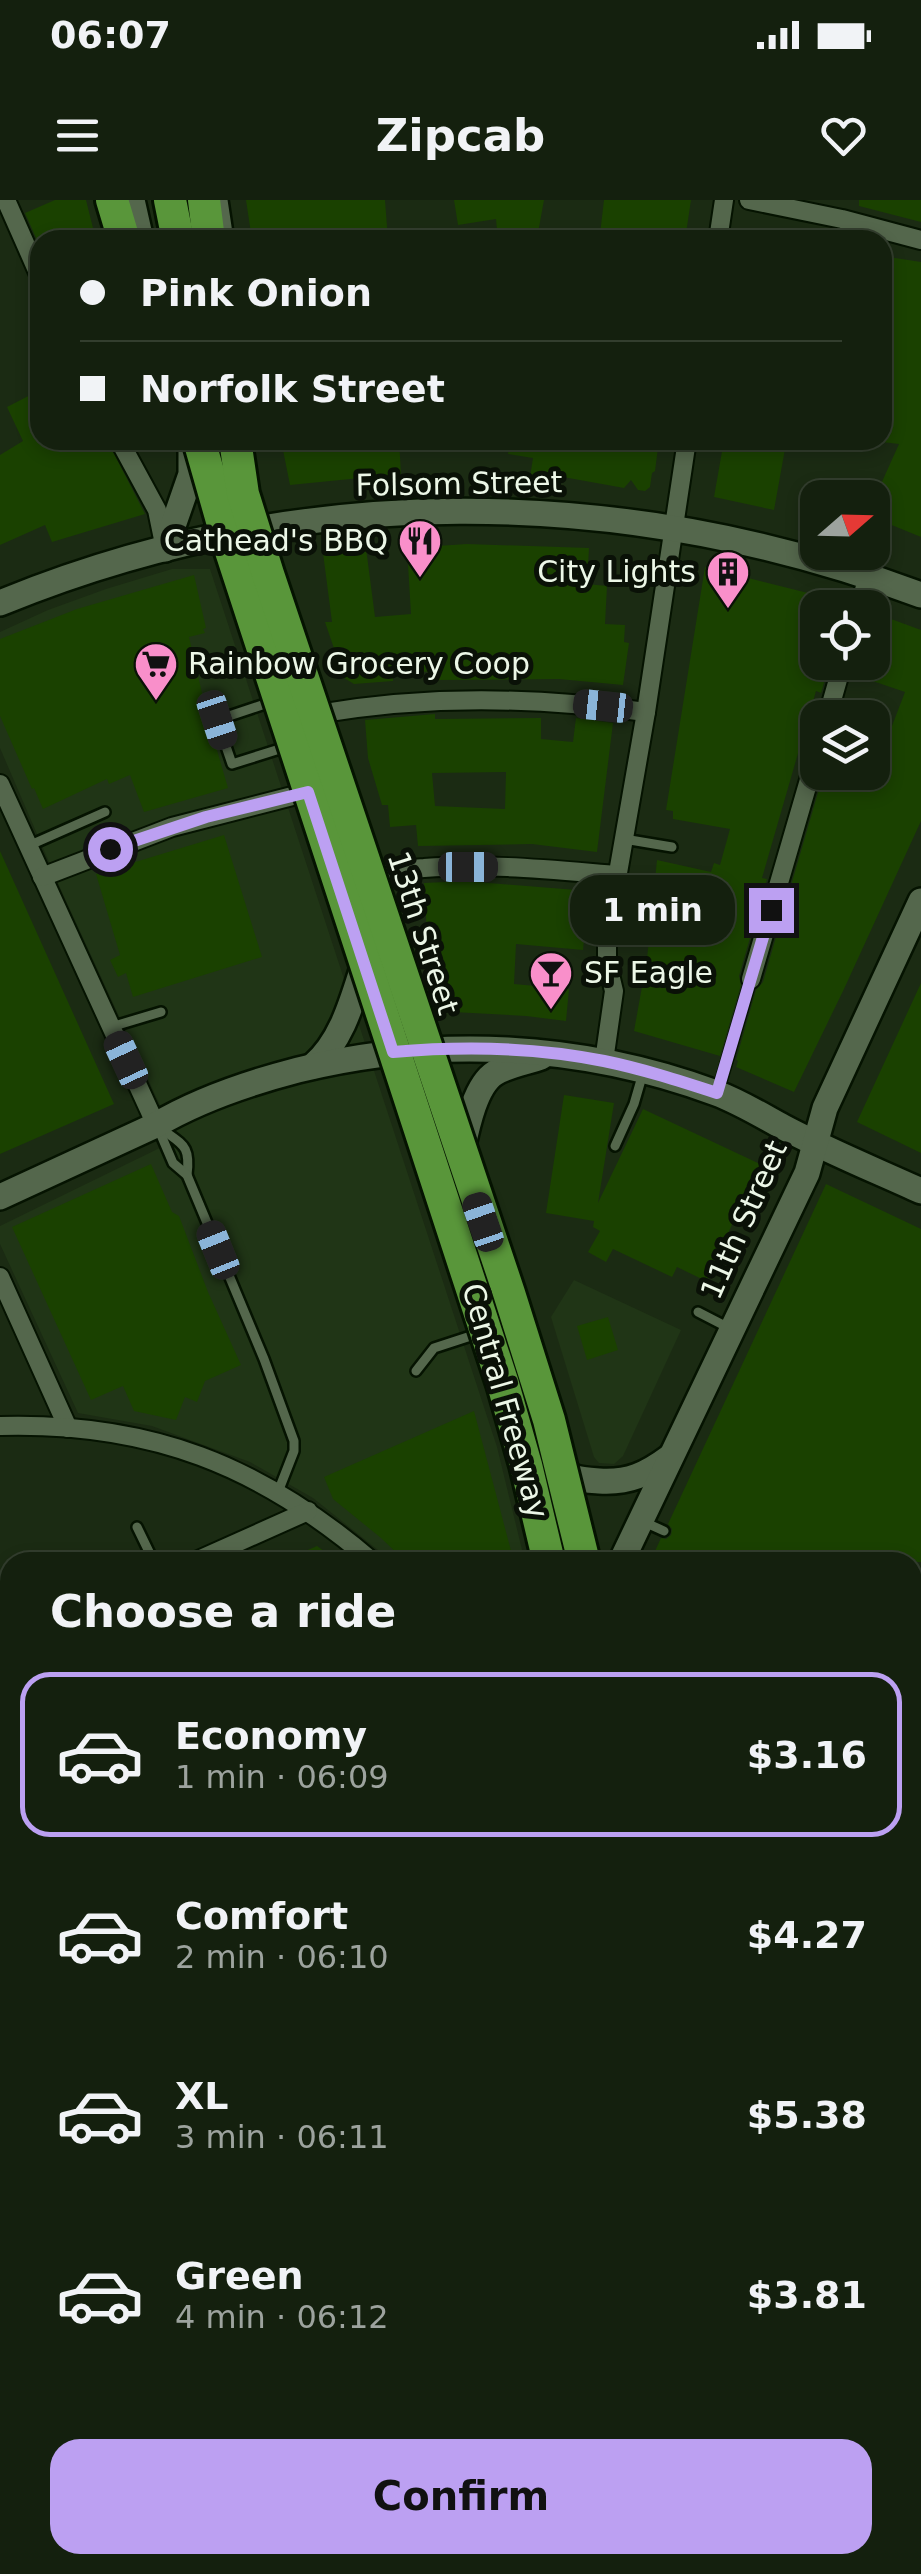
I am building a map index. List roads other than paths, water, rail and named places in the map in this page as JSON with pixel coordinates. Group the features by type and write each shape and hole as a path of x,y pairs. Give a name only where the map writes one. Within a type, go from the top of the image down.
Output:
{"highway":[{"path":"112,200 121,230"},
{"path":"132,200 140,230"},
{"path":"171,200 177,230"},
{"path":"204,200 207,230"},
{"name":"Central Freeway","path":"199,450 503,1384 546,1552"},
{"name":"Central Freeway","path":"233,450 243,494 549,1420 580,1552"}],"main road":[{"path":"166,549 191,474 195,450"},
{"path":"199,450 483,1332 545,1552"},
{"name":"13th Street","path":"234,450 256,530 532,1371 580,1552"},
{"name":"Folsom Street","path":"0,603 99,567 224,536 350,516 435,510 533,511 674,527 768,546 921,595"},
{"name":"11th Street","path":"626,1552 806,1172 831,1094 921,901"},
{"path":"313,1066 338,1035 364,961"},
{"path":"0,1197 180,1110 236,1088 313,1066 426,1049 551,1054 644,1070 717,1093 921,1191"},
{"path":"460,1156 474,1106 486,1082 502,1070 551,1054"},
{"path":"560,1470 582,1480 621,1482 643,1475 670,1457"}],"street":[{"path":"6,200 30,254"},
{"path":"100,200 108,230"},
{"path":"720,230 724,200"},
{"path":"749,200 883,230"},
{"path":"892,232 921,240"},
{"path":"124,450 157,510 166,549"},
{"path":"604,1061 614,992 606,962 607,936 686,450"},
{"path":"864,590 868,576"},
{"path":"317,714 384,703 486,700 646,712"},
{"path":"0,784 156,1124"},
{"path":"750,978 806,790"},
{"path":"42,877 172,827 308,792"},
{"path":"370,875 424,868 497,867 618,875"},
{"path":"0,1277 68,1428"},
{"path":"0,1426 68,1428 146,1438 185,1450 278,1492 360,1552"},
{"path":"216,1552 308,1511"}],"lane":[{"path":"223,200 228,230"},
{"path":"278,700 217,720 232,764 294,745"},
{"path":"28,846 105,812"},
{"path":"624,838 672,847"},
{"path":"717,1093 750,978"},
{"path":"111,1027 161,1012"},
{"path":"615,1146 644,1070"},
{"path":"156,1124 173,1163 187,1176 294,1441 278,1492"},
{"path":"156,1124 186,1148 190,1157 187,1176"},
{"path":"698,1312 731,1329"},
{"path":"416,1372 434,1348 483,1332"},
{"path":"640,1520 664,1531"},
{"path":"137,1528 149,1552"}],"place":[{"name":"Cathead's BBQ","path":"420,579"},
{"name":"City Lights","path":"728,610"},
{"name":"Rainbow Grocery Coop","path":"156,702"},
{"name":"SF Eagle","path":"551,1011"}]}
